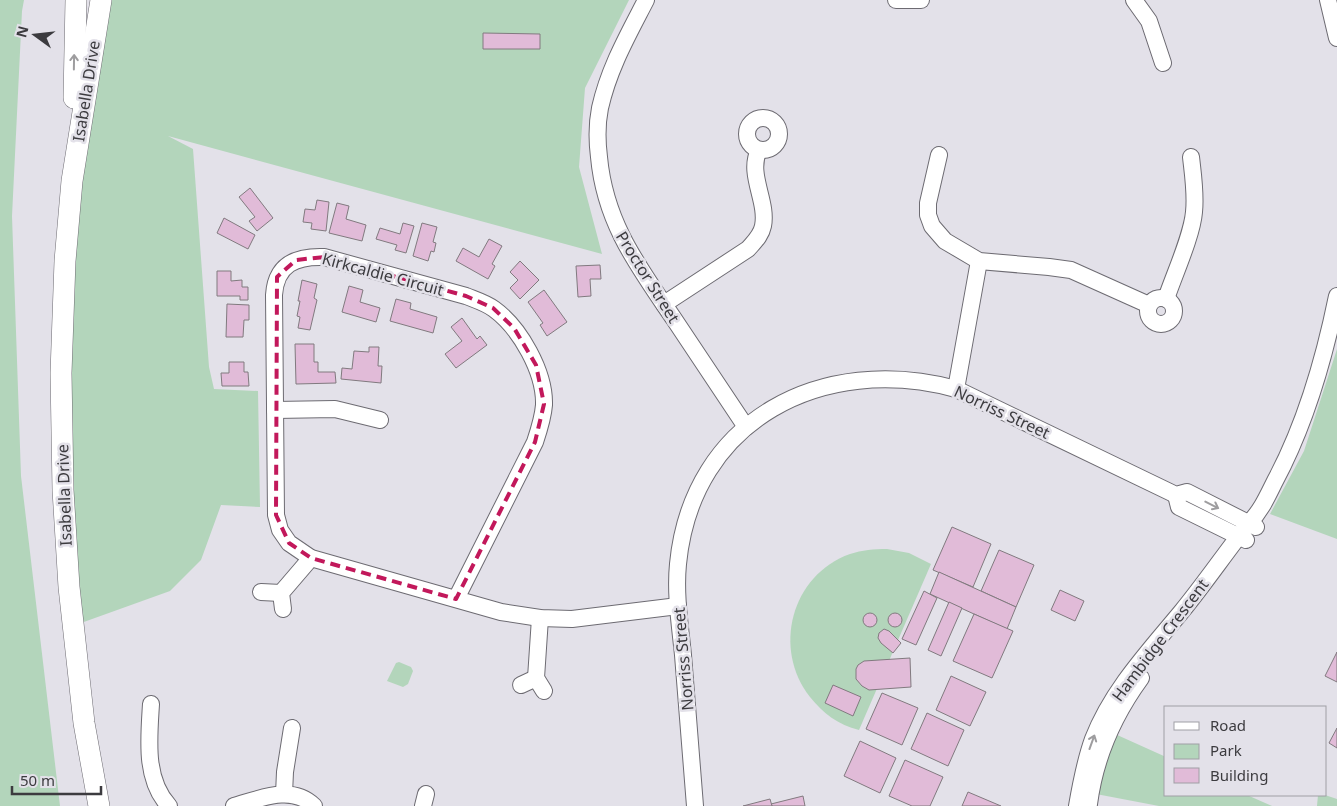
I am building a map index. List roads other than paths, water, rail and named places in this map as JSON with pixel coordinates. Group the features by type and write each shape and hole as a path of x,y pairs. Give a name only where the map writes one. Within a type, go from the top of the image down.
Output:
{"main road":[{"name":"Isabella Drive","path":"76,0 72,181 61,373 63,490 69,587 84,722 99,806"},
{"name":"Isabella Drive","path":"72,181 102,0"}],"street":[{"name":"Proctor Street","path":"646,0 608,78 600,110 598,142 601,176 609,209 632,256 746,427"},
{"path":"896,0 921,0"},
{"path":"1134,0 1149,21 1163,63"},
{"path":"1328,0 1337,38"},
{"path":"664,304 748,249 758,239 763,226 763,213 755,166 759,150"},
{"path":"939,155 928,203 928,215 932,226 945,241 979,261 1071,270 1150,305"},
{"path":"1166,298 1191,229 1194,214 1195,198 1191,157"},
{"name":"Kirkcaldie Circuit","path":"456,599 535,442 542,424 544,404 542,384 533,360 508,321 493,308 466,296 324,257 309,256 296,260 285,267 275,282 276,515 280,530 289,543 311,558 501,612 540,618 572,619 678,606"},
{"path":"956,389 979,261"},
{"name":"Hambidge Crescent","path":"1088,806 1094,775 1117,715 1140,679 1192,615 1254,521 1286,462 1300,432 1321,365 1337,296"},
{"path":"1166,298 1171,302 1175,310 1174,317 1167,323 1158,324 1151,320 1148,313 1150,305 1156,299 1166,298"},
{"name":"Norriss Street","path":"696,806 678,606 677,566 682,535 691,505 705,476 714,463 746,427 766,411 789,399 815,389 842,382 870,379 899,379 942,385 956,389 1176,495 1186,492 1254,521"},
{"path":"275,410 335,409 380,420"},
{"name":"Norriss Street","path":"1176,495 1179,507 1242,538"},
{"name":"Hambidge Crescent","path":"1078,806 1083,773 1091,744 1106,712 1134,669 1242,538"},
{"path":"283,609 281,592 311,558"},
{"path":"261,592 281,592"},
{"path":"534,684 540,618"},
{"path":"151,704 148,748 156,786 169,806"},
{"path":"284,794 285,772 292,728"},
{"path":"234,806 271,795 284,794 301,797 314,806"}]}
